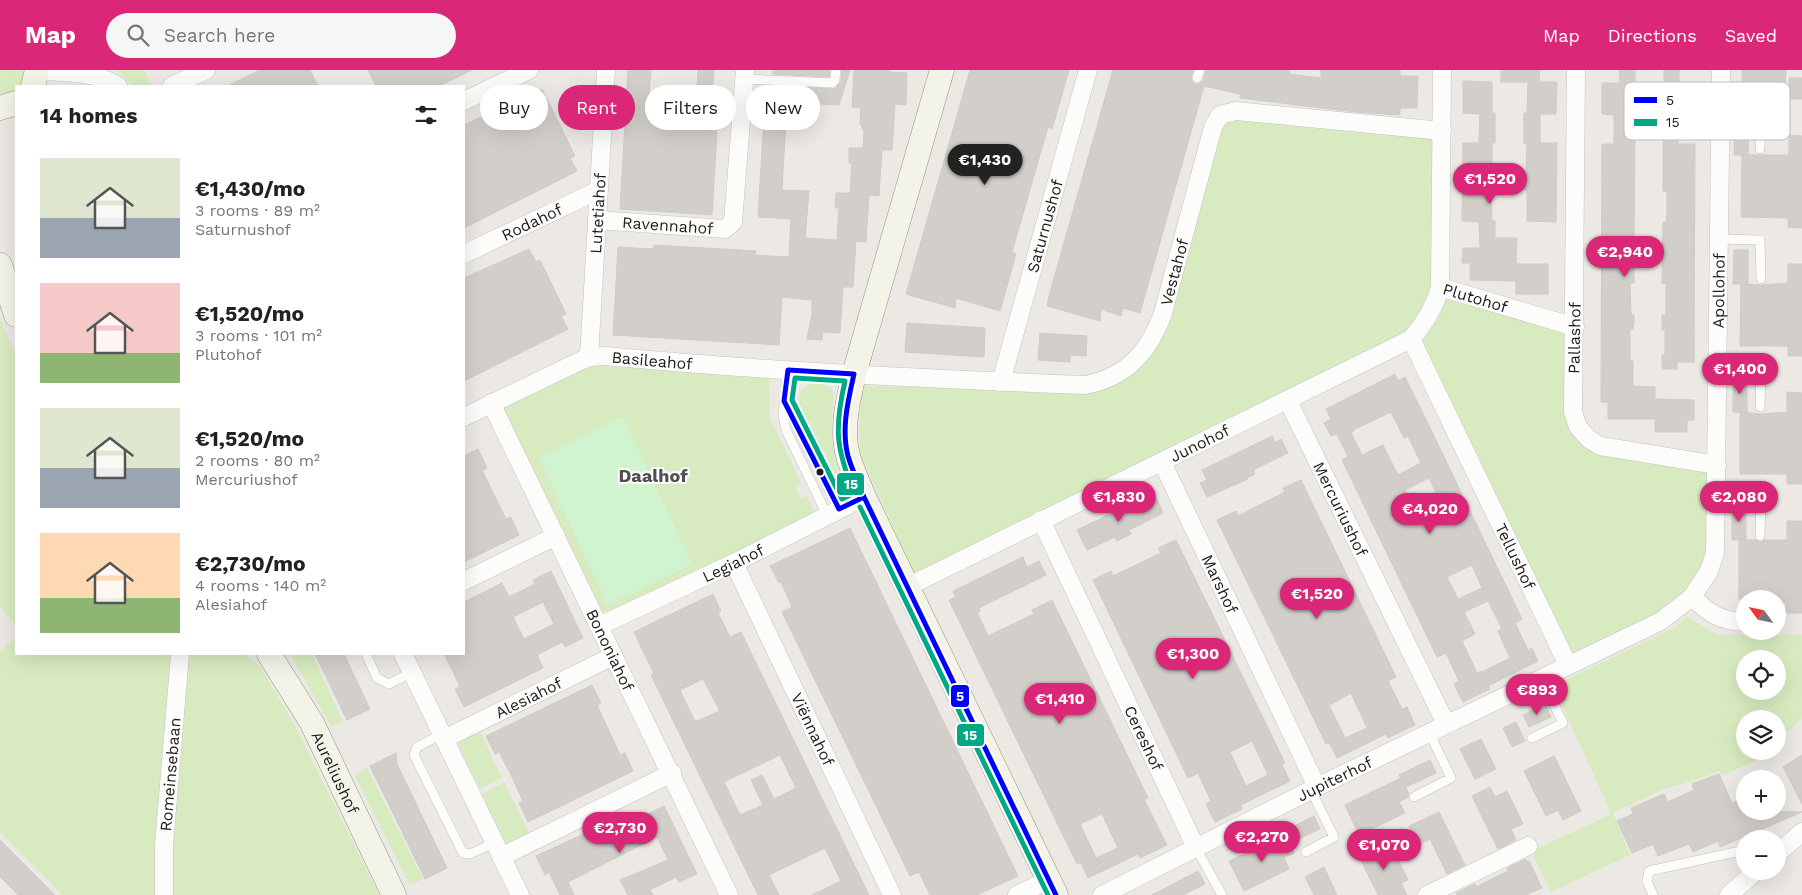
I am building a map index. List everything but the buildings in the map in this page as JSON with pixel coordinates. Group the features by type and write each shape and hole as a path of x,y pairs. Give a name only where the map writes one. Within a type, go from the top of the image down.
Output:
{"street":[{"path":"174,85 206,70"},
{"path":"465,101 529,70"},
{"name":"Lutetiahof","path":"589,357 606,70"},
{"path":"942,70 854,374 846,413 847,448 850,463 864,497 1053,887 1017,895"},
{"name":"Saturnushof","path":"1001,382 1088,70"},
{"name":"Plutohof","path":"1442,70 1440,287 1575,327"},
{"name":"Pallashof","path":"1576,70 1573,412 1578,427 1589,439 1600,446 1717,465"},
{"path":"36,76 86,74 102,78 116,85"},
{"name":"Ravennahof","path":"597,220 726,229 733,222 745,74"},
{"path":"0,108 15,103"},
{"name":"Vestahof","path":"854,374 1085,385 1112,377 1128,368 1144,351 1157,330 1213,127 1220,116 1236,111 1442,131"},
{"name":"Apollohof","path":"1568,665 1660,621 1692,597 1709,571 1715,553 1721,140"},
{"name":"Rodahof","path":"465,254 599,190"},
{"path":"0,265 15,311"},
{"name":"Junohof","path":"907,587 1411,339 1428,318 1436,304 1440,287"},
{"name":"Tellushof","path":"1411,339 1568,665"},
{"name":"Basileahof","path":"465,416 589,357 605,356 854,374"},
{"name":"Mercuriushof","path":"1288,400 1446,724"},
{"name":"Bononiahof","path":"491,403 613,656 672,773 726,894"},
{"name":"Marshof","path":"1162,462 1314,788"},
{"name":"Legiahof","path":"599,626 734,563 864,497"},
{"name":"Cereshof","path":"1041,520 1196,848"},
{"path":"465,581 556,536"},
{"name":"Viënnahof","path":"734,563 892,895"},
{"path":"1692,597 1712,615 1736,622"},
{"name":"Romeinsebaan","path":"164,895 164,845 180,655"},
{"name":"Aureliushof","path":"270,655 312,723 394,895"},
{"path":"404,655 520,895"},
{"name":"Alesiahof","path":"443,736 613,656"},
{"name":"Jupiterhof","path":"1102,895 1314,788 1568,665"},
{"path":"498,850 672,773"},
{"path":"1786,843 1802,832"},
{"path":"1427,895 1528,846"},
{"path":"1729,895 1746,880"}],"lane":[{"path":"745,74 832,83 835,80 836,70"},
{"path":"1760,140 1760,149"},
{"path":"1720,239 1760,240 1761,279"},
{"path":"788,370 783,415 786,430 833,512"},
{"path":"1718,370 1761,370 1760,407"},
{"path":"784,401 833,512"},
{"path":"1716,498 1761,499 1760,536"},
{"path":"366,655 378,678 389,684 412,672"},
{"path":"1532,738 1563,722 1541,678"},
{"path":"1414,797 1452,778 1429,732"},
{"path":"443,736 417,747 414,755 463,853 470,854 498,850"},
{"path":"1306,852 1334,837 1314,788"},
{"path":"1196,848 1222,895"},
{"path":"1653,895 1647,882 1649,871 1736,852"}],"green space":[{"path":"0,70 29,70 23,85 15,85 15,93 0,98"},
{"path":"117,70 144,70 152,85 133,85"},
{"path":"1219,118 1438,133 1434,303 1416,330 915,576 860,453 859,425 861,396 864,386 1000,388 1083,394 1140,364"},
{"path":"1445,292 1571,330 1576,434 1713,469 1705,573 1657,618 1569,659 1418,339"},
{"path":"0,318 15,352 15,625 0,606"},
{"path":"597,364 769,377 770,417 801,483 795,487 801,499 807,496 815,514 610,612 601,610 595,603 497,407 583,367"},
{"path":"816,382 827,386 834,395 832,439 837,470 841,481 832,485 796,415 801,412 799,404 800,392 810,383"},
{"path":"623,417 692,564 608,605 539,458"},
{"path":"1687,616 1712,632 1720,635 1736,635 1736,640 1786,640 1786,635 1802,635 1802,719 1786,733 1786,710 1736,710 1736,760 1757,760 1722,776 1720,771 1664,789 1613,813 1630,855 1551,892 1531,851 1610,815 1607,804 1553,686 1676,627"},
{"path":"15,637 15,655 247,655 262,669 295,726 379,895 62,895 0,832 0,652"},
{"path":"291,655 312,655 343,722 331,726"},
{"path":"476,723 502,778 480,789 454,736"},
{"path":"367,768 423,879 410,885 355,776"},
{"path":"504,782 530,835 507,847 482,794"}],"transit line":[{"name":"5","path":"788,370 854,374 846,415 845,436 848,456 864,497 839,509 784,401 788,370"},
{"name":"15","path":"795,378 845,381 838,426 843,463 854,493 842,499 792,400 795,378"},
{"name":"5","path":"864,497 1056,895"},
{"name":"15","path":"860,507 1048,895"}],"district":[{"name":"Daalhof","path":"653,476"}]}
